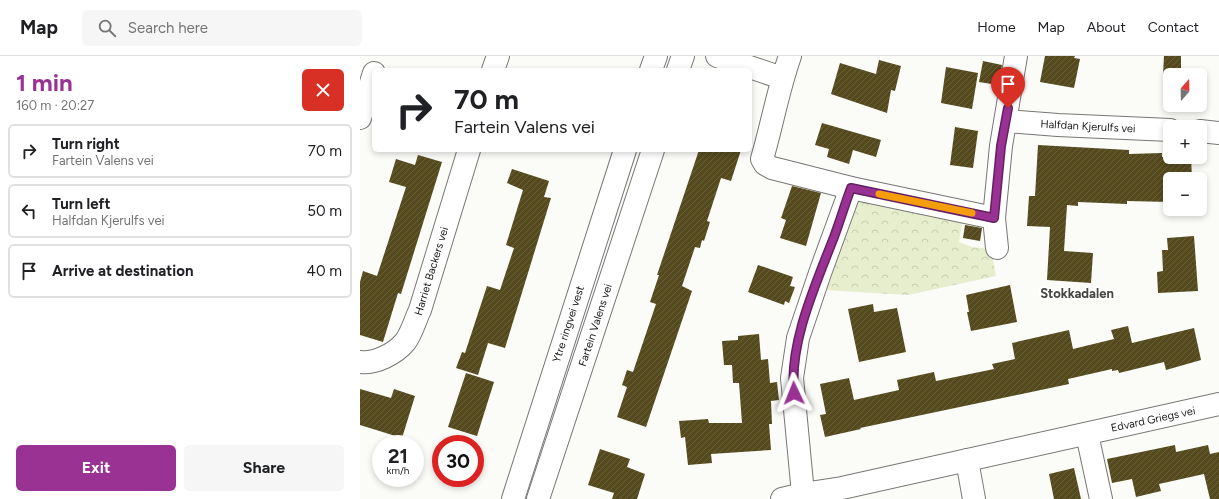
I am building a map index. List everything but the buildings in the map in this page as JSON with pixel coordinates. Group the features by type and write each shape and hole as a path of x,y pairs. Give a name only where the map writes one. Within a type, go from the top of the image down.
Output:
{"street":[{"path":"375,68 379,56"},
{"path":"494,68 498,56"},
{"path":"652,68 656,56"},
{"path":"679,68 683,56"},
{"path":"717,56 782,78"},
{"path":"790,56 782,78 772,125 762,159 765,164 772,168 851,188 994,218"},
{"path":"997,248 994,218 1001,146 1016,56"},
{"path":"360,118 372,78"},
{"name":"Halfdan Kjerulfs vei","path":"1006,121 1163,130"},
{"path":"1207,132 1219,133"},
{"name":"Harriet Backers vei","path":"360,362 380,360 404,342 410,332 420,310 468,152"},
{"name":"Ytre ringvei vest","path":"513,499 624,152"},
{"name":"Fartein Valens vei","path":"538,499 652,152"},
{"path":"803,494 792,378 798,338 851,188"},
{"name":"Edvard Griegs vei","path":"782,499 803,494 843,494 967,460 1219,404"},
{"path":"1088,434 1101,499"},
{"path":"967,460 974,499"}],"green space":[{"path":"861,199 963,217 959,242 972,247 991,249 996,276 908,295 824,290 851,205"}],"slow traffic":[{"path":"879,194 972,213"}],"district":[{"name":"Stokkadalen","path":"1077,293"}],"route":[{"path":"794,393 792,378 798,338 851,188 994,218 998,190 1001,146 1008,108"}]}
